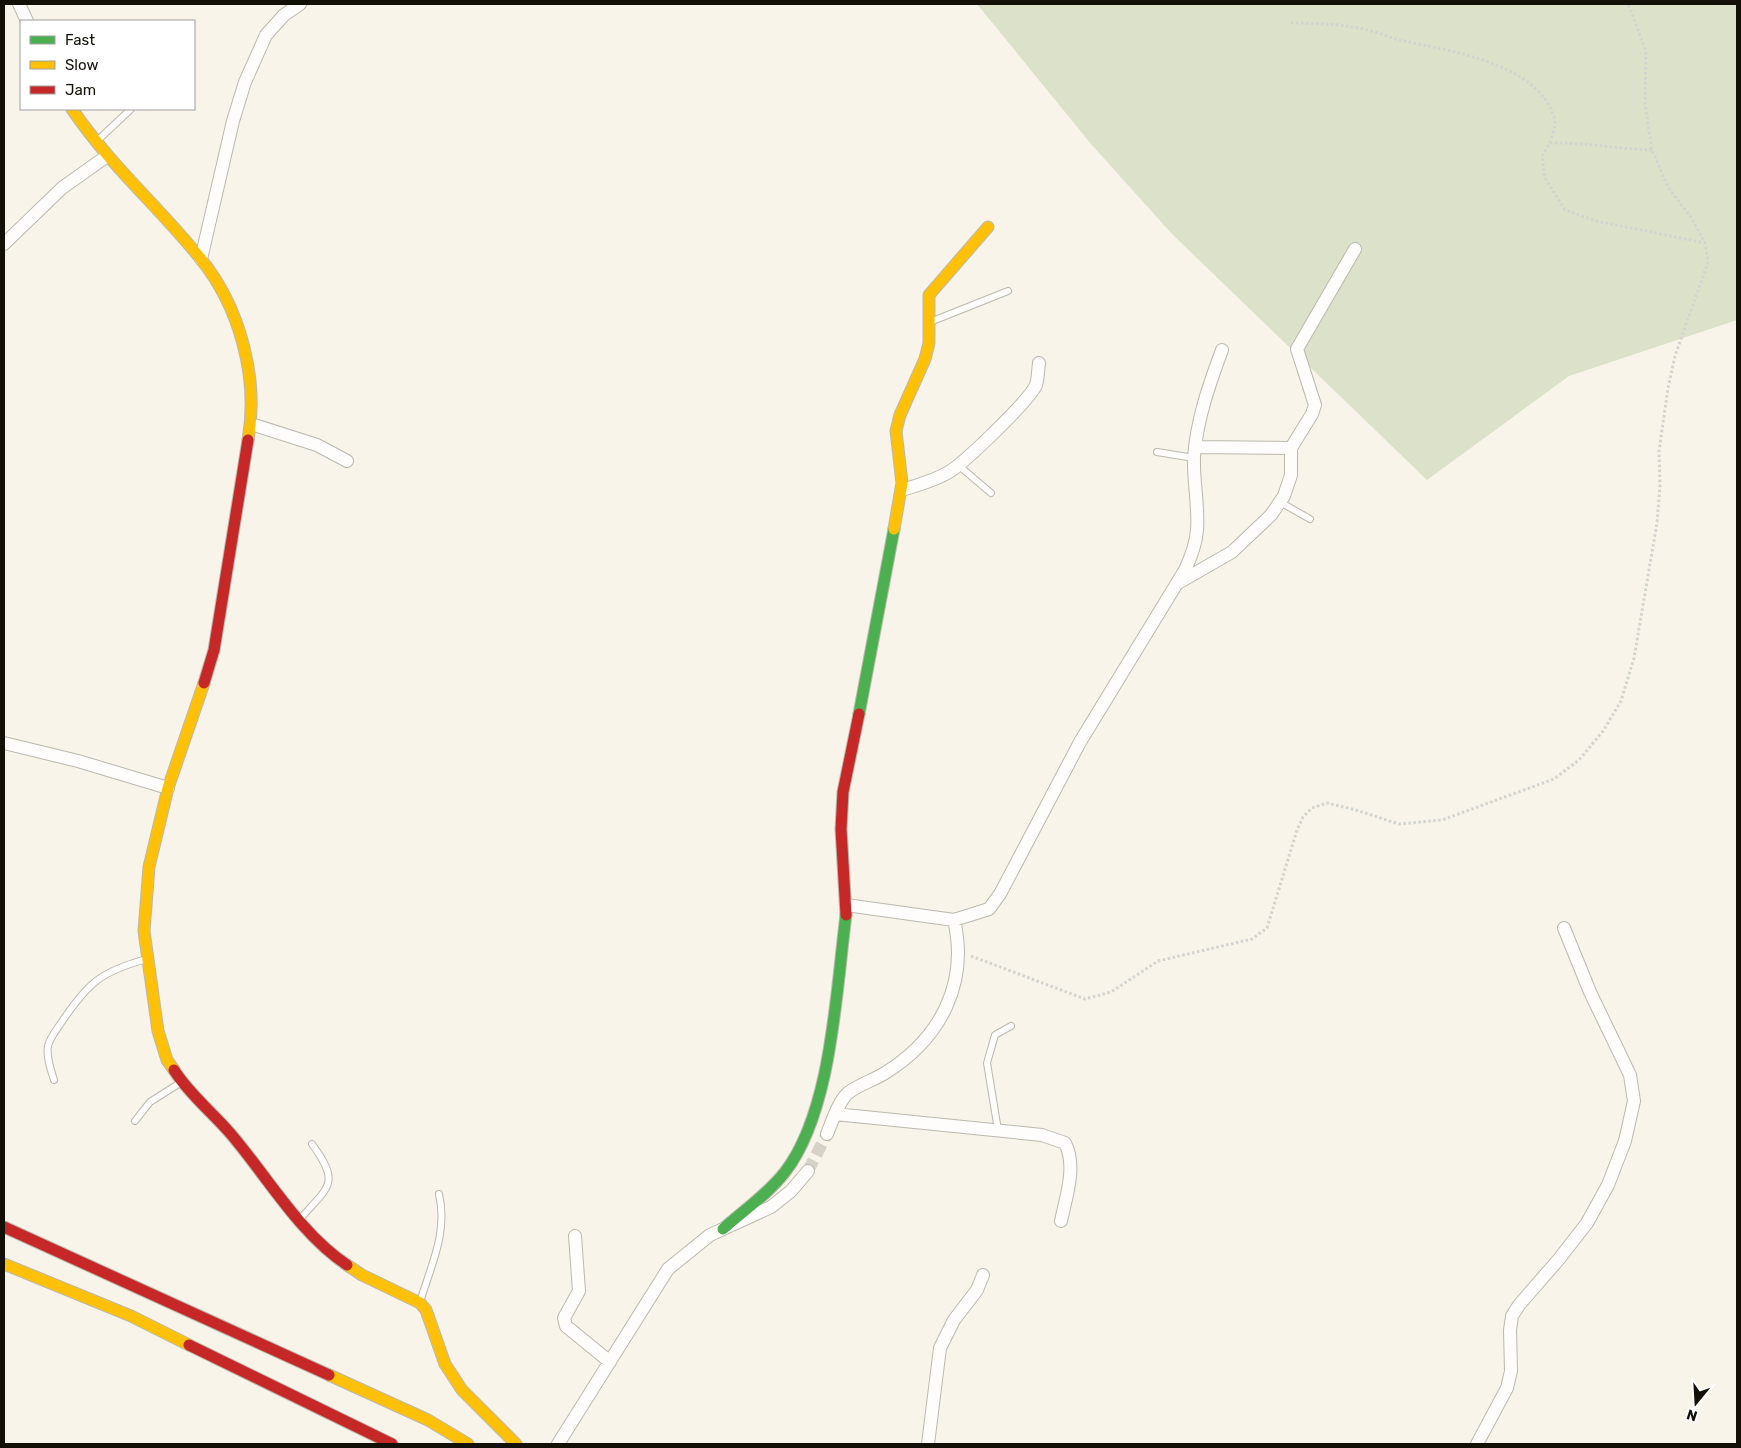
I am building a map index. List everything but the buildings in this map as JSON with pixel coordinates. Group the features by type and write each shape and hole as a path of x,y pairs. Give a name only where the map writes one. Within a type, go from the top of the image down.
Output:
{"street":[{"path":"19,4 27,20"},
{"path":"202,259 233,121 245,82 266,35 284,15 300,4"},
{"path":"73,110 107,156 202,259 230,306 250,372 251,424 214,650 196,711 168,788 149,867 144,912 148,958 158,1031 167,1060 181,1082 230,1133 330,1254 362,1275 420,1303 426,1310 445,1364 462,1390 516,1444"},
{"path":"4,244 62,188 107,156"},
{"path":"723,1229 785,1172 798,1152 815,1111 825,1077 846,904 841,829 843,792 880,614 883,581 902,490 896,431 900,415 925,359 929,343 928,304 930,295 934,287 988,228"},
{"path":"1177,583 1232,552 1271,515 1280,502 1291,475 1291,448 1315,406 1297,349 1355,249"},
{"path":"846,904 954,920 989,909 1000,894 1080,742 1177,583 1194,550 1197,529 1195,453 1207,389 1222,350"},
{"path":"902,490 931,481 949,472 957,465 1030,396 1036,384 1039,363"},
{"path":"251,424 317,445 347,461"},
{"path":"1195,453 1291,448"},
{"path":"4,743 78,761 168,788"},
{"path":"827,1134 835,1114 847,1094 886,1073 934,1031 946,1010 954,985 959,951 954,920"},
{"path":"1477,1444 1507,1388 1511,1372 1510,1330 1512,1316 1587,1223 1608,1185 1625,1142 1634,1101 1630,1075 1590,992 1564,928"},
{"path":"835,1114 1042,1135 1065,1144 1071,1154 1068,1186 1061,1221"},
{"path":"558,1444 668,1270 710,1235 771,1207 791,1190 808,1171"},
{"path":"4,1227 428,1420 468,1444"},
{"path":"575,1236 579,1291 564,1318 566,1326 610,1362"},
{"path":"4,1264 131,1316 392,1444"},
{"path":"928,1444 940,1348 954,1320 976,1290 983,1275"}],"lane":[{"path":"96,142 130,110"},
{"path":"929,323 1008,291"},
{"path":"1157,452 1195,453"},
{"path":"957,465 991,493"},
{"path":"1280,502 1310,519"},
{"path":"54,1080 48,1047 53,1035 77,999 101,975 124,964 148,958"},
{"path":"998,1130 987,1063 995,1035 1011,1026"},
{"path":"135,1121 155,1098 181,1082"},
{"path":"300,1220 326,1190 330,1177 327,1165 312,1144"},
{"path":"420,1303 442,1232 442,1210 439,1194"}],"path":[{"path":"959,951 1085,998 1111,992 1158,961 1252,940 1267,928 1297,830 1303,817 1312,808 1327,803 1399,824 1442,820 1554,779 1578,760 1604,731 1621,701 1634,658 1657,524 1660,485 1659,451 1668,388 1675,356 1708,262 1705,243 1692,219 1668,187 1652,150 1645,102 1646,51 1628,4"},
{"path":"1291,23 1336,25 1371,31 1403,41 1432,45 1469,55 1526,80 1543,95 1555,122 1550,143 1542,156 1545,178 1565,210 1596,221 1705,243"},
{"path":"1550,143 1576,142 1618,149 1652,150"}],"green space":[{"path":"977,4 1737,4 1737,320 1569,376 1427,480 1172,234 1091,144"}],"tunnel":[{"path":"808,1171 827,1134"}],"traffic: fast":[{"path":"859,714 894,529"},
{"path":"723,1229 763,1195 785,1172 801,1147 813,1117 822,1084 835,1014 846,915"}],"traffic: slow":[{"path":"73,110 118,167 200,258 226,298 236,321 248,368 251,392 248,440"},
{"path":"894,529 902,483 896,431 900,415 925,359 929,343 929,295 988,227"},
{"path":"174,1070 167,1060 158,1031 144,931 149,867 168,788 204,683"},
{"path":"4,1264 131,1316 189,1345"},
{"path":"347,1265 362,1275 420,1303 426,1310 445,1364 462,1390 516,1444"},
{"path":"329,1375 428,1420 468,1444"}],"traffic: jam":[{"path":"204,683 214,650 248,440"},
{"path":"846,915 841,829 843,792 859,714"},
{"path":"174,1070 194,1095 230,1133 299,1221 330,1252 347,1265"},
{"path":"4,1227 329,1375"},
{"path":"189,1345 392,1444"}]}
